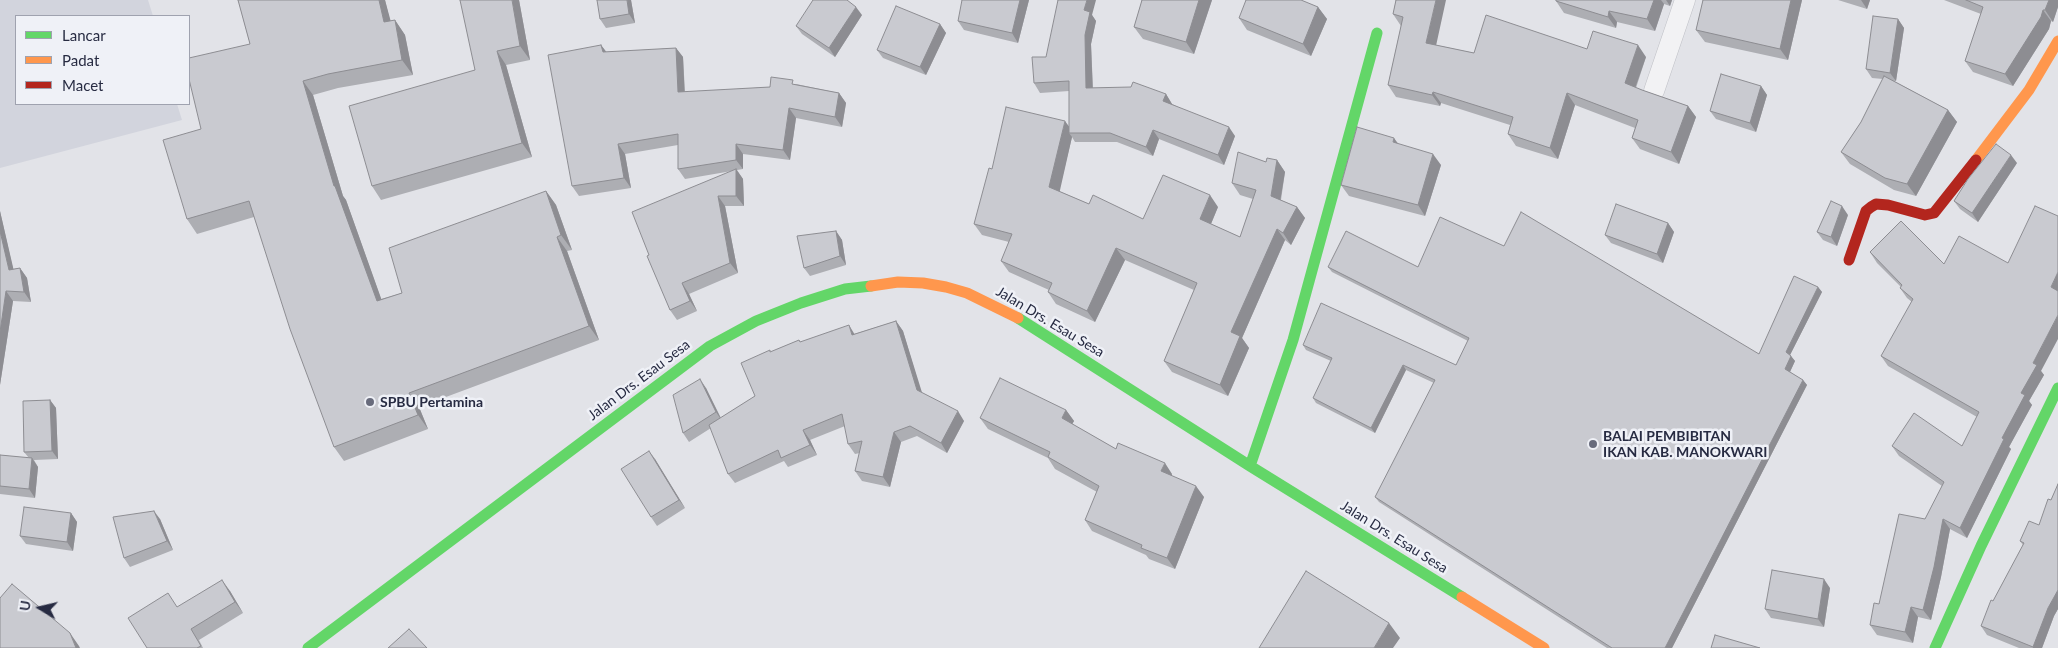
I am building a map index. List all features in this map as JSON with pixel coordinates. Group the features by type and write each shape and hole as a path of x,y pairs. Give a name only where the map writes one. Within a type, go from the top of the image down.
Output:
{"main road":[{"path":"1250,466 1293,340 1377,33"},
{"path":"1849,260 1866,211 1876,204 1888,205 1925,215 1934,213 2005,124 2029,90 2058,41"},
{"name":"Jalan Drs. Esau Sesa","path":"308,648 710,346 756,321 845,289 898,282 923,282 967,293 993,304 1109,374 1250,466 1544,648"},
{"path":"1935,648 2058,388"}],"street":[{"path":"1654,91 1685,0"}],"shaded area":[{"path":"0,0 148,0 153,15 15,15 15,105 177,105 182,120 0,168"}],"building":[{"path":"238,0 379,0 384,22 395,20 402,60 328,74 303,81 334,186 377,301 402,293 389,248 546,191 561,235 557,237 589,326 409,393 418,415 334,447 290,329 249,201 187,219 163,140 201,129 190,83 190,58 250,44"},
{"path":"460,0 512,0 520,46 497,51 522,143 372,186 349,106 475,70"},
{"path":"597,0 627,0 629,14 600,19"},
{"path":"813,0 847,0 856,7 829,48 796,26"},
{"path":"962,0 1020,0 1012,33 958,21"},
{"path":"1058,0 1087,0 1084,10 1090,12 1085,35 1086,88 1131,87 1133,82 1166,94 1163,101 1229,127 1218,155 1153,130 1146,147 1110,133 1069,133 1069,81 1034,83 1032,57 1046,57"},
{"path":"1142,0 1199,0 1186,42 1134,27"},
{"path":"1246,0 1301,0 1318,7 1303,44 1239,18"},
{"path":"1396,0 1436,0 1426,43 1474,53 1486,15 1587,49 1593,31 1638,45 1625,83 1688,106 1671,152 1632,138 1638,120 1567,93 1550,148 1508,134 1513,117 1433,92 1432,95 1388,85 1403,17 1393,14"},
{"path":"1556,0 1654,0 1647,19 1609,11 1608,17"},
{"path":"1703,0 1791,0 1780,49 1696,30"},
{"path":"1966,0 2049,0 2041,17 2005,74 1965,61 1983,7"},
{"path":"896,6 940,24 920,67 877,50"},
{"path":"1873,16 1898,19 1890,73 1866,69"},
{"path":"601,45 603,52 676,48 678,92 770,87 771,77 793,80 792,84 839,93 835,117 789,108 783,150 736,144 736,160 678,169 678,134 618,144 624,178 572,186 548,55"},
{"path":"1721,74 1761,86 1750,123 1710,111"},
{"path":"1884,76 1948,110 1907,184 1885,178 1841,152 1861,122"},
{"path":"1006,107 1065,121 1049,187 1089,204 1093,195 1143,219 1163,175 1210,195 1200,219 1240,237 1256,190 1232,183 1238,152 1266,162 1267,158 1277,160 1271,196 1297,207 1283,233 1277,229 1231,332 1240,336 1220,385 1164,361 1197,283 1116,248 1087,311 1048,292 1052,283 1001,261 1012,234 974,224 989,168 992,169"},
{"path":"1357,127 1394,138 1393,142 1433,154 1418,205 1341,185"},
{"path":"1996,144 2011,155 1972,213 1954,201 1968,179"},
{"path":"736,169 736,196 718,196 730,263 682,283 690,301 670,310 647,256 649,255 632,212"},
{"path":"1831,201 1842,206 1831,237 1817,232"},
{"path":"1616,204 1668,223 1657,254 1605,235"},
{"path":"2035,206 2058,216 2058,272 2051,287 2058,291 2058,315 2033,363 2037,365 2021,393 2025,395 2002,438 2004,439 1960,528 1943,519 1934,567 1923,610 1911,607 1905,632 1870,625 1874,603 1879,604 1899,514 1925,519 1944,482 1892,446 1914,413 1962,446 1979,412 1881,356 1913,299 1900,288 1902,285 1870,252 1901,221 1944,264 1959,236 2008,263"},
{"name":"BALAI PEMBIBITAN IKAN KAB. MANOKWARI","path":"1521,212 1759,354 1794,276 1818,287 1786,352 1791,356 1785,369 1803,380 1665,648 1612,648 1375,497 1435,380 1403,365 1371,428 1313,398 1332,358 1303,345 1321,303 1456,365 1469,338 1328,267 1346,231 1418,267 1440,217 1504,246"},
{"path":"0,231 9,270 20,268 24,292 6,291 0,332"},
{"path":"836,231 840,256 804,268 797,236"},
{"path":"896,321 917,390 958,411 941,443 910,426 894,432 883,477 855,471 862,441 848,444 842,414 803,430 810,445 781,458 778,450 728,474 709,425 755,396 741,363 770,350 770,352 799,340 800,342 849,325 852,335"},
{"path":"1000,378 1066,410 1062,418 1116,449 1118,443 1165,463 1161,471 1196,486 1167,558 1141,548 1142,545 1085,520 1099,486 1048,457 1050,452 980,418"},
{"path":"700,379 716,412 683,433 673,395"},
{"path":"50,400 52,451 24,452 23,401"},
{"path":"649,451 679,500 651,517 621,469"},
{"path":"0,455 32,458 29,489 0,486"},
{"path":"2058,484 2058,590 2048,608 2033,647 1981,626 1991,600 1993,601 2024,543 2020,541 2029,521 2039,525 2048,499 2051,500"},
{"path":"24,507 71,513 67,542 20,536"},
{"path":"154,511 167,541 124,558 113,517"},
{"path":"1772,570 1824,579 1818,619 1765,609"},
{"path":"1306,571 1389,623 1374,648 1259,648"},
{"path":"222,580 235,602 191,629 201,646 197,648 147,648 128,618 168,593 177,607"},
{"path":"12,584 70,633 76,648 0,648 0,598"},
{"path":"409,629 427,648 388,648"},
{"path":"1715,635 1760,648 1711,648"}],"traffic: fast":[{"path":"1250,466 1293,340 1377,33"},
{"path":"308,648 710,346 756,321 801,303 845,289 871,286"},
{"path":"1018,318 1250,466 1462,597"},
{"path":"1935,648 1981,546 2058,388"}],"traffic: slow":[{"path":"1976,160 2029,90 2058,41"},
{"path":"871,286 898,282 923,283 946,287 967,293 1018,318"},
{"path":"1462,597 1544,648"}],"traffic: jam":[{"path":"1849,260 1866,211 1871,207 1876,204 1888,205 1925,215 1934,213 1976,160"}],"place":[{"name":"SPBU Pertamina","path":"370,402"},
{"name":"BALAI PEMBIBITAN IKAN KAB. MANOKWARI","path":"1593,444"}]}
